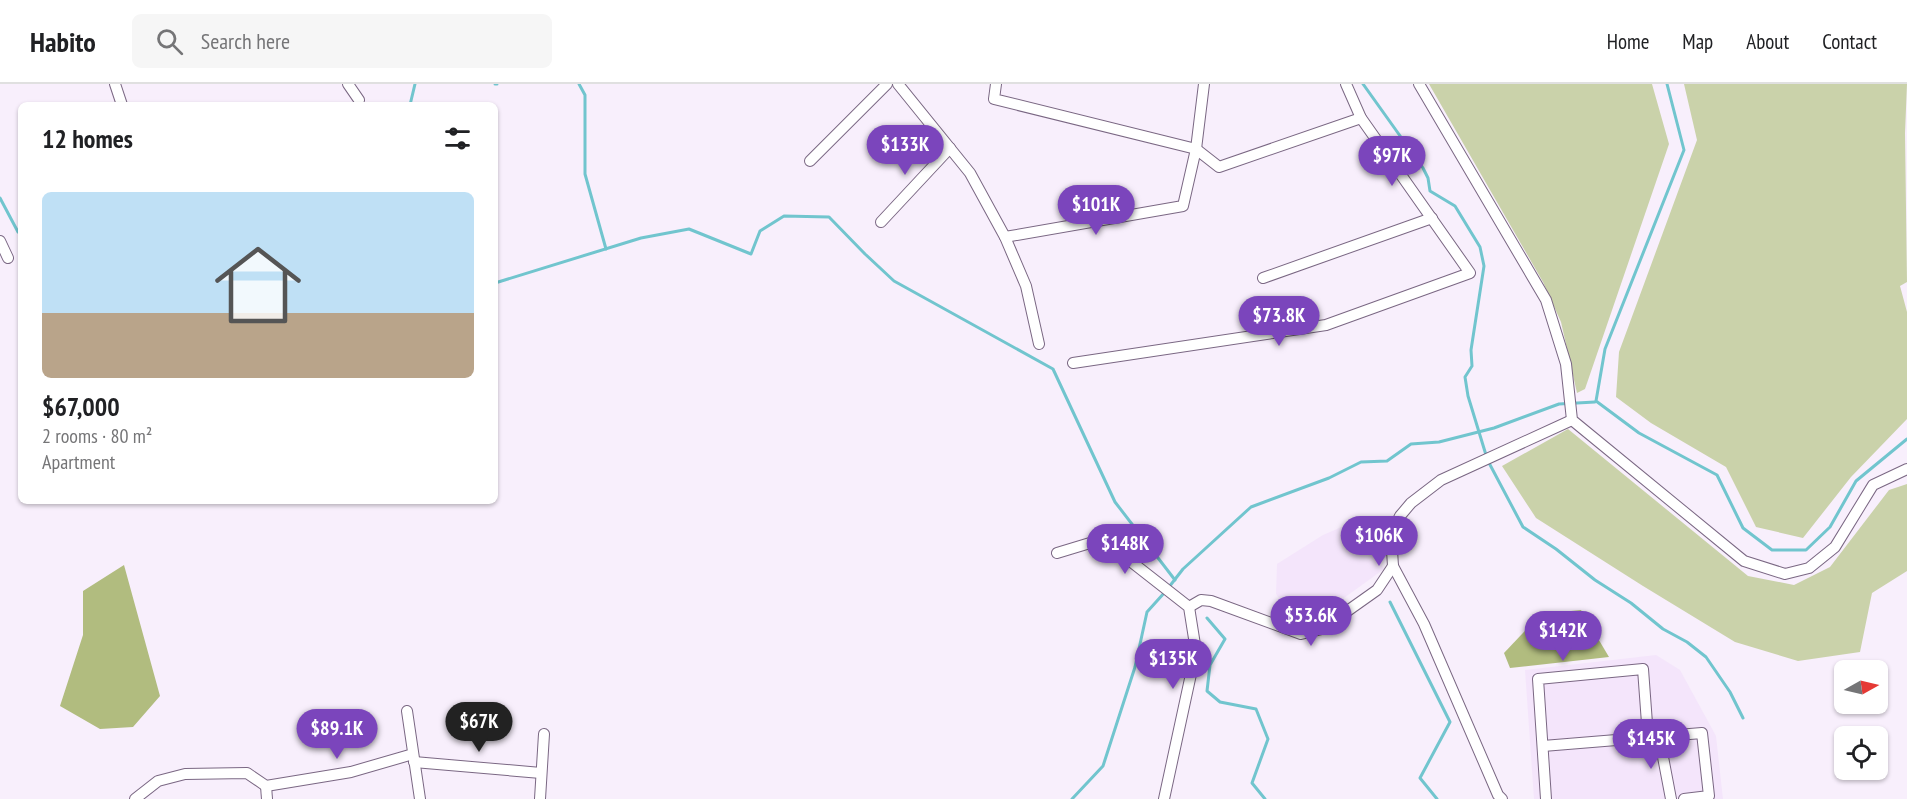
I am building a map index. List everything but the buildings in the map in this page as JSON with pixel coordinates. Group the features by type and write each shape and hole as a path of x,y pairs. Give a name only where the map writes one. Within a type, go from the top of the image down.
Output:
{"street":[{"path":"116,84 121,102"},
{"path":"348,84 359,100"},
{"path":"810,161 887,84"},
{"path":"898,84 970,172 1005,237 1026,286 1039,344"},
{"path":"996,84 994,99 1196,149 1219,167 1361,117"},
{"path":"1005,237 1183,206 1196,149 1204,84"},
{"path":"1073,363 1326,325 1470,273 1361,117 1346,84"},
{"path":"1419,84 1546,300 1566,364 1572,420 1744,561 1785,574 1809,568 1835,547 1873,485 1907,470"},
{"path":"881,222 950,148"},
{"path":"1263,278 1432,218"},
{"path":"0,242 8,258"},
{"path":"1502,799 1498,795 1424,624 1393,566 1391,535 1400,516 1411,503 1441,480 1572,420"},
{"path":"1057,553 1090,543 1129,560 1188,607 1196,651 1164,799"},
{"path":"1188,607 1201,600 1211,602 1301,634 1322,629 1377,590 1393,566"},
{"path":"1546,799 1538,679 1643,669 1653,736 1671,799"},
{"path":"407,711 420,799"},
{"path":"1543,746 1702,733 1709,796 1684,799"},
{"path":"540,799 544,734"},
{"path":"135,799 158,781 185,774 247,773 266,786 351,772 414,758 541,773"},
{"path":"266,786 267,799"}],"shaded area":[{"path":"1353,522 1384,569 1301,629 1276,594 1277,564 1323,535"},
{"path":"1656,655 1680,670 1716,736 1723,799 1534,799 1525,670"}],"green space":[{"path":"1429,84 1652,84 1669,144 1585,389 1577,393 1561,322 1543,282"},
{"path":"1684,84 1907,84 1905,133 1907,282 1900,286 1907,312 1907,419 1851,477 1803,538 1756,527 1726,467 1651,423 1616,397 1619,352 1697,140"},
{"path":"1568,429 1748,576 1794,585 1830,567 1889,490 1907,484 1907,571 1872,593 1860,652 1798,661 1735,642 1536,518 1502,466"},
{"path":"124,565 160,696 133,727 100,729 60,706 83,635 83,591"},
{"path":"1581,610 1609,657 1510,668 1504,653 1541,614"}],"waterway":[{"path":"411,102 415,84"},
{"path":"579,84 585,95 585,174 606,249"},
{"path":"1363,84 1423,168 1428,178 1430,191 1455,206 1480,247 1484,266 1471,350 1472,366 1465,377 1468,396 1486,455"},
{"path":"1667,84 1684,150 1605,349 1596,401 1639,433 1717,475 1743,528 1772,550 1806,550 1830,527 1856,481 1907,439"},
{"path":"0,198 18,232"},
{"path":"498,282 641,238 689,229 751,254 760,231 784,216 829,217 894,281 1053,369 1115,502 1175,580"},
{"path":"1169,587 1183,569 1251,507 1329,478 1361,462 1387,461 1411,444 1439,442 1494,428 1559,404 1595,402"},
{"path":"1488,461 1523,527 1556,549 1595,580 1631,603 1663,629 1687,642 1706,657 1730,692 1743,718"},
{"path":"1072,799 1103,766 1135,667 1147,612 1165,592"},
{"path":"1390,602 1450,722 1420,778 1437,799"},
{"path":"1207,618 1225,639 1210,665 1207,691 1220,702 1256,709 1268,739 1252,783 1265,799"}]}
